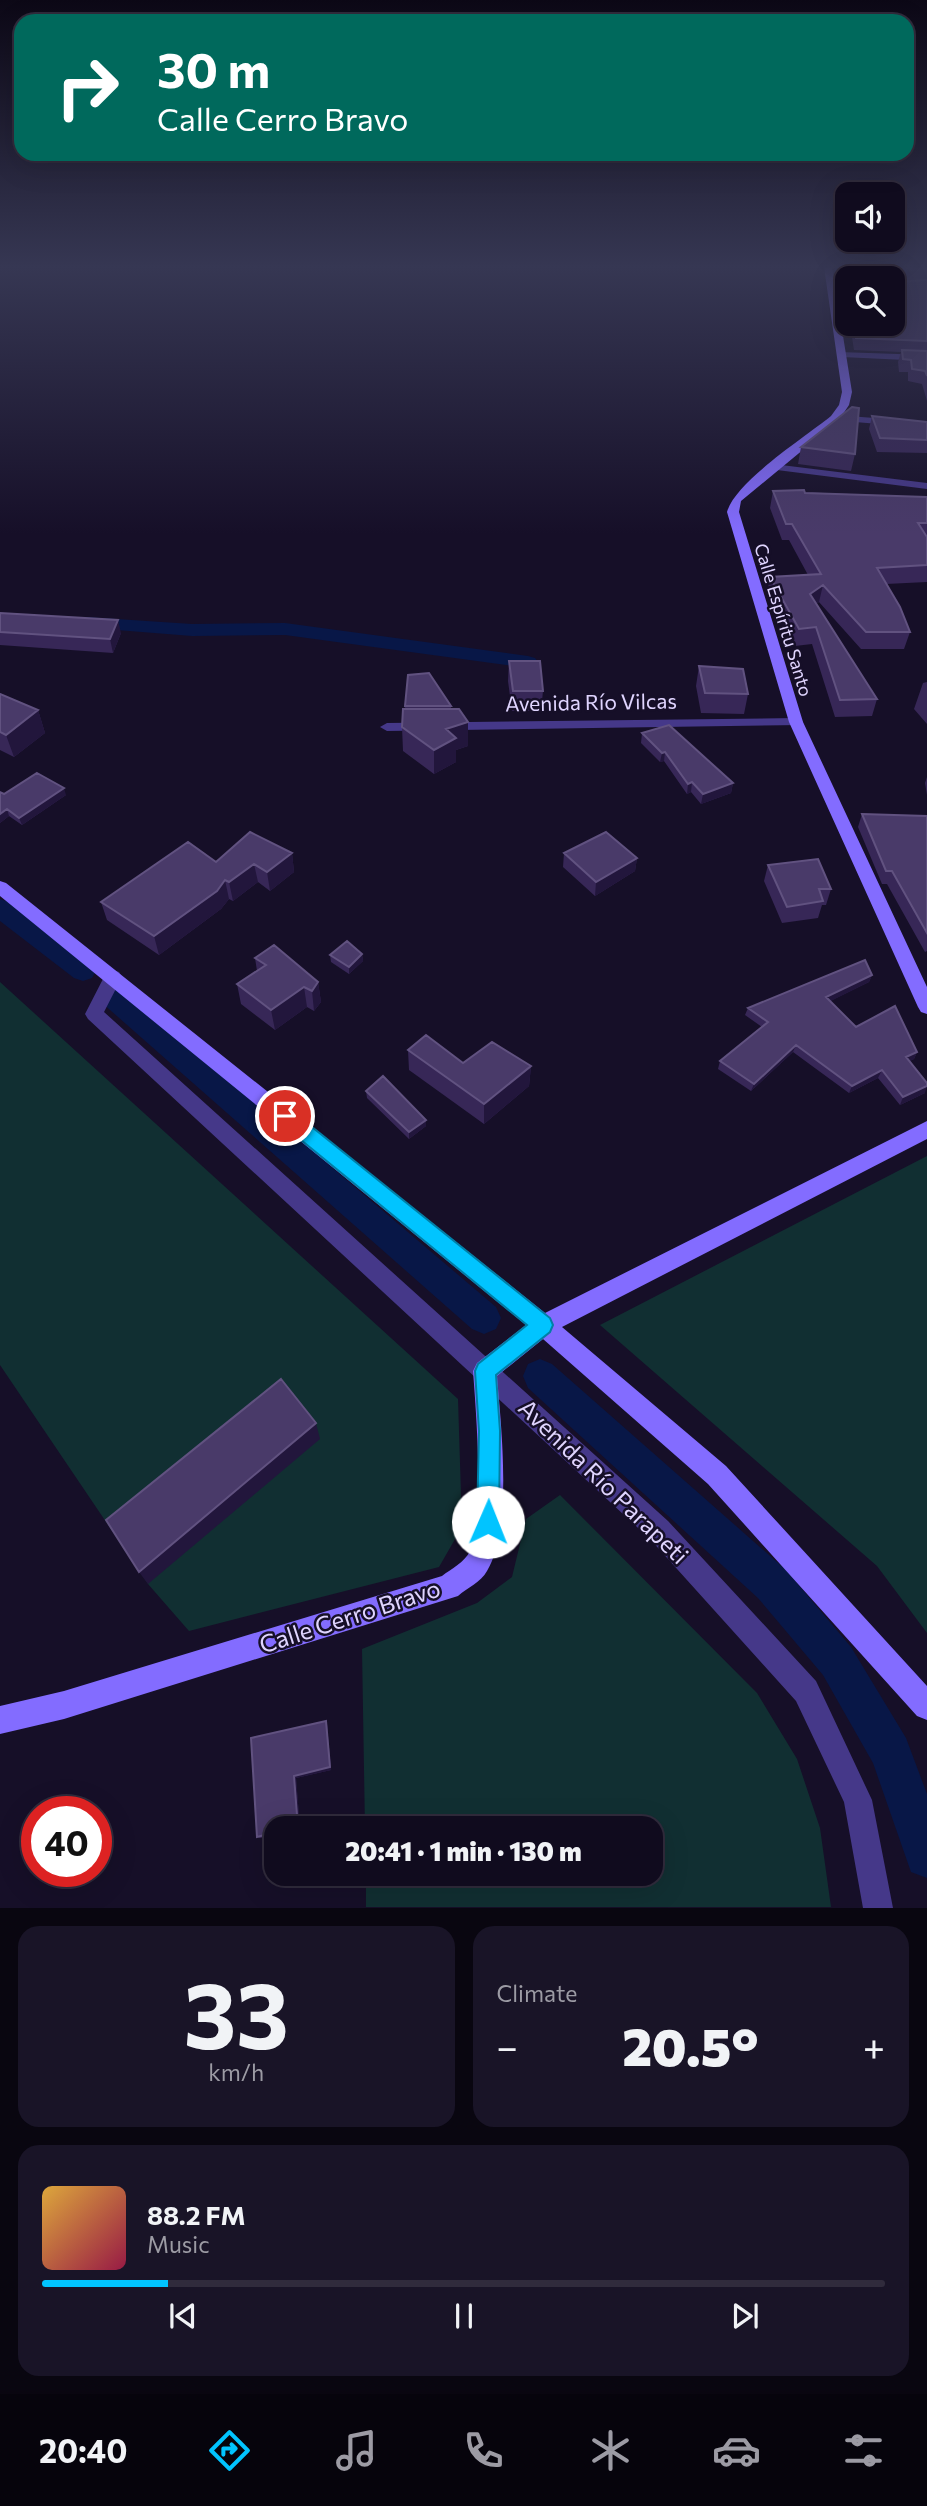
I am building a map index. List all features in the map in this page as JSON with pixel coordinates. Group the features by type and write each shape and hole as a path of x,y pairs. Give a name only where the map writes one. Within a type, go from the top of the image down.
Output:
{"main road":[{"path":"835,418 844,405 848,392 842,356"},
{"name":"Calle Espíritu Santo","path":"835,418 772,467 736,500 733,512 796,722 927,1007"},
{"path":"0,887 543,1325 717,1475 814,1578 927,1706"},
{"path":"485,1371 543,1325 927,1129"},
{"name":"Calle Cerro Bravo","path":"0,1720 25,1716 90,1697 449,1587 479,1561 488,1522 489,1431 485,1371"}],"street":[{"path":"885,356 927,358"},
{"path":"835,418 927,425"},
{"path":"772,467 927,486"},
{"name":"Avenida Río Vilcas","path":"387,727 796,722"},
{"name":"Avenida Río Parapeti","path":"113,977 94,1013 659,1530 806,1691 858,1800 878,1908"}],"green space":[{"path":"0,982 458,1399 462,1527 439,1567 189,1631 148,1584 0,1365"},
{"path":"927,1156 927,1633 877,1566 600,1325"},
{"path":"560,1495 757,1693 797,1759 820,1828 831,1907 366,1907 366,1886 663,1886 663,1816 365,1816 362,1649 477,1603 512,1577 526,1519"}],"building":[{"path":"903,356 927,356 927,376 925,371 912,369 911,360 903,359"},
{"path":"852,407 859,408 855,454 801,447"},
{"path":"872,416 927,422 927,440 880,438"},
{"path":"804,490 805,493 927,497 927,523 918,523 927,537 927,565 877,568 900,607 910,632 866,632 823,585 810,594 877,699 840,700 816,627 799,629 770,577 821,574 792,524 786,524 773,491"},
{"path":"0,613 118,620 110,639 0,632"},
{"path":"509,661 540,661 543,691 513,691"},
{"path":"699,666 743,669 748,694 705,693"},
{"path":"429,673 451,706 405,706 408,675"},
{"path":"0,694 38,710 6,735 0,732"},
{"path":"403,709 459,709 468,722 446,729 456,738 434,750 402,727"},
{"path":"669,725 733,783 703,794 692,782 688,784 665,752 662,753 642,733"},
{"path":"37,773 64,788 19,818 7,809 0,814 0,792 4,794"},
{"path":"862,814 927,816 927,933 892,871 886,871"},
{"path":"250,832 292,853 267,872 254,864 229,882 225,880 217,891 154,936 101,902 188,842 216,862"},
{"path":"606,832 637,858 596,882 564,853"},
{"path":"818,859 831,889 819,889 823,901 787,907 768,865"},
{"path":"347,941 362,954 349,967 330,955"},
{"path":"274,945 318,982 312,991 304,987 271,1010 237,984 266,965 255,958"},
{"path":"865,960 872,975 826,997 856,1027 895,1006 917,1052 906,1057 927,1086 903,1097 882,1070 852,1086 796,1045 754,1084 720,1061 768,1022 748,1008"},
{"path":"426,1035 463,1063 492,1042 531,1066 484,1104 408,1050"},
{"path":"383,1076 426,1120 409,1132 366,1091"},
{"path":"281,1379 316,1423 139,1572 106,1520"},
{"path":"326,1721 330,1767 294,1776 297,1816 264,1816 264,1835 257,1837 251,1738"}],"waterway":[{"path":"86,623 192,630 285,629 528,662"},
{"path":"0,908 83,971"},
{"path":"111,995 484,1318"},
{"path":"540,1376 772,1584 837,1661 891,1753 927,1856"}],"route":[{"path":"285,1116 543,1325 485,1371 489,1431 488,1522"}]}
